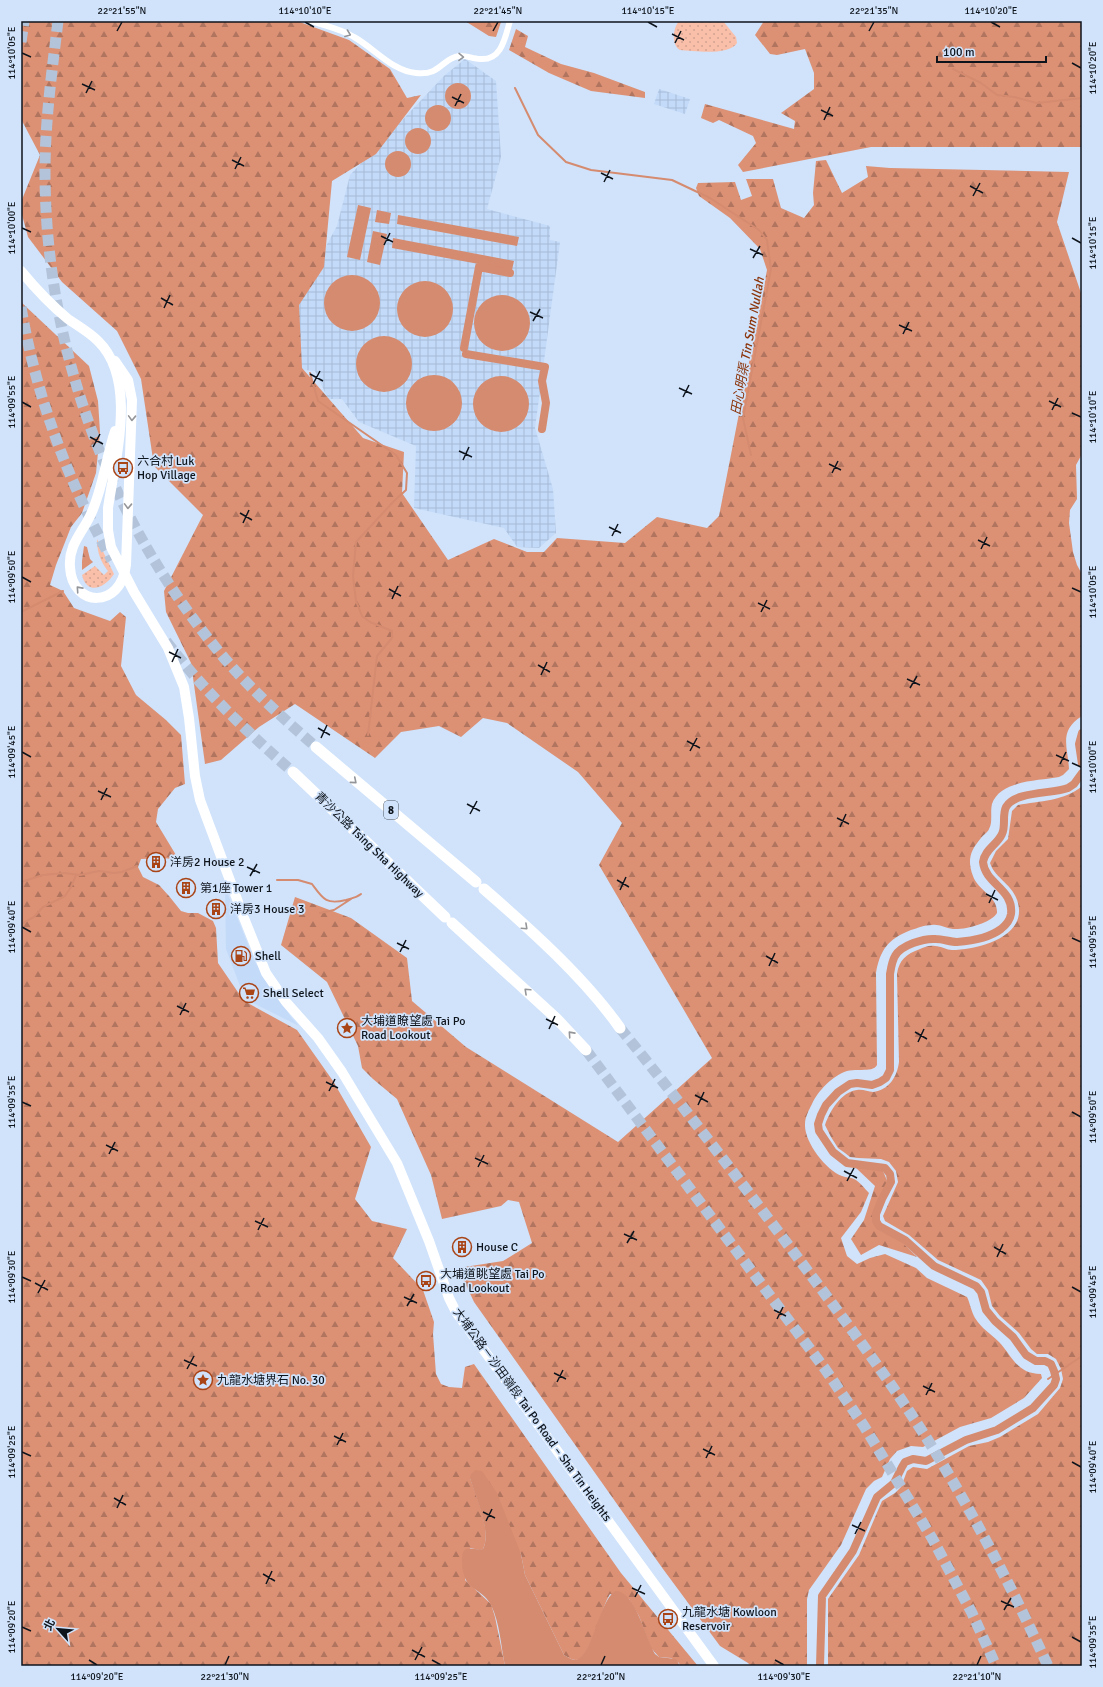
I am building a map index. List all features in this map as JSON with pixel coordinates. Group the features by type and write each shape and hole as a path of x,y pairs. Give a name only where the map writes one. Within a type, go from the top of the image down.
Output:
{"highway":[{"name":"8","path":"316,748 480,885 558,958 604,1006 620,1028"},
{"name":"青沙公路 Tsing Sha Highway","path":"293,772 449,920 550,1013 586,1050"}],"main road":[{"name":"大埔公路－沙田嶺段 Tai Po Road – Sha Tin Heights","path":"21,271 46,298 68,318 93,336 108,354 114,365 121,412 108,508 107,520 110,542 121,568 168,648 180,676 187,704 193,761 200,800 266,973 275,988 318,1038 342,1072 397,1163 429,1241 449,1298 456,1312 714,1666"},
{"path":"108,354 128,380 131,392 132,408 130,467 125,571 122,583 114,592 97,598 85,595 77,588 72,579 70,566 71,550 75,540 91,514 121,412"}],"street":[{"path":"311,21 353,36 394,66 416,73 435,72 452,57 464,55 482,60 490,59 496,55 503,46 510,21"}],"shaded area":[{"path":"679,21 723,21 736,37 737,43 727,50 711,52 680,50 677,48 674,40 675,28"},
{"path":"465,59 496,81 501,157 487,209 550,226 550,240 560,242 535,428 553,489 556,533 539,548 517,547 504,528 414,508 416,446 359,422 342,399 328,399 315,371 294,369 296,301 337,226 350,175 445,75"},
{"path":"458,83 467,87 471,96 467,105 458,109 449,105 445,96 449,87"},
{"path":"659,89 690,99 685,114 654,104"},
{"path":"438,105 447,109 451,118 447,127 438,131 429,127 425,118 429,109"},
{"path":"418,128 427,132 431,141 427,150 418,154 409,150 405,141 409,132"},
{"path":"398,151 407,155 411,164 407,173 398,177 389,173 385,164 389,155"},
{"path":"358,205 371,208 360,260 347,257"},
{"path":"377,210 391,213 389,224 375,222"},
{"path":"398,215 519,237 517,246 397,224"},
{"path":"373,231 387,234 380,265 367,262"},
{"path":"393,238 514,261 512,270 392,248"},
{"path":"346,275 358,275 368,279 376,287 380,297 380,309 376,319 368,327 358,331 346,331 336,327 328,319 324,309 324,297 328,287 336,279"},
{"path":"419,281 431,281 441,285 449,293 453,303 453,315 449,325 441,333 431,337 419,337 409,333 401,325 397,315 397,303 401,293 409,285"},
{"path":"496,295 508,295 518,299 526,307 530,317 530,329 526,339 518,347 508,351 496,351 486,347 478,339 474,329 474,317 478,307 486,299"},
{"path":"378,336 390,336 400,340 408,348 412,358 412,370 408,380 400,388 390,392 378,392 368,388 360,380 356,370 356,358 360,348 368,340"},
{"path":"428,375 440,375 450,379 458,387 462,397 462,409 458,419 450,427 440,431 428,431 418,427 410,419 406,409 406,397 410,387 418,379"},
{"path":"495,376 507,376 517,380 525,388 529,398 529,410 525,420 517,428 507,432 495,432 485,428 477,420 473,410 473,398 477,388 485,380"},
{"path":"97,539 114,574 106,583 96,588 92,588 84,582 82,575 95,566 104,575 108,571 100,556"},
{"name":"Shell","path":"225,887 255,962 291,1017 299,1026 245,999 226,949"},
{"name":"九龍水塘 Kowloon Reservoir","path":"475,1470 482,1471 497,1493 521,1554 525,1575 564,1655 576,1660 583,1655 592,1638 604,1606 609,1597 615,1591 622,1593 628,1598 634,1607 655,1654 659,1657 676,1659 680,1666 505,1666 498,1627 491,1605 483,1595 469,1585 463,1573 463,1552 467,1549 483,1549 485,1542 482,1514 470,1478 471,1474"}],"green space":[{"path":"21,21 297,21 349,40 390,69 407,98 421,95 376,154 332,181 324,267 299,305 302,368 363,438 404,452 402,493 448,560 494,539 527,552 544,552 557,538 625,543 657,517 707,528 719,516 767,270 760,249 730,218 699,196 696,188 698,183 735,182 741,200 752,196 746,179 773,179 781,208 804,218 814,205 813,193 816,161 826,160 842,193 868,177 866,166 890,168 1069,172 1057,222 1082,296 1082,454 1076,465 1077,499 1070,510 1069,523 1073,552 1077,565 1082,574 1082,716 1070,728 1067,734 1066,747 1069,769 1059,777 1031,781 1011,786 996,796 992,804 990,826 988,831 974,847 970,865 973,876 979,886 994,902 997,913 994,917 984,923 964,928 953,929 935,925 921,927 903,933 886,946 880,958 876,973 877,1065 868,1070 847,1071 831,1080 815,1099 807,1114 805,1124 808,1139 823,1162 836,1173 856,1180 869,1193 861,1212 841,1238 847,1256 857,1264 870,1258 885,1254 916,1268 927,1278 967,1297 977,1322 999,1342 1016,1364 1026,1371 1041,1374 1042,1378 1024,1398 991,1418 960,1427 923,1447 911,1446 897,1451 890,1459 882,1477 874,1481 866,1489 841,1545 809,1590 807,1599 807,1666 751,1666 720,1646 663,1569 474,1302 458,1268 503,1261 532,1243 519,1202 508,1200 501,1206 442,1219 431,1175 397,1099 362,1068 358,1046 327,982 281,945 295,897 351,918 407,958 412,1001 466,1047 618,1142 712,1058 599,865 622,823 578,772 507,723 483,718 461,737 439,726 401,732 375,758 295,704 259,727 221,760 205,764 191,663 166,612 164,591 203,515 154,466 141,379 117,331 62,282 28,237 21,211 21,202 40,155 21,119"},
{"path":"465,21 501,22 496,37 489,36"},
{"path":"764,21 1082,21 1082,147 871,147 743,172 738,165 756,143 753,136 719,120 713,123 701,118 705,104 794,129 795,121 781,113 814,89 814,73 805,49 777,55 770,54 755,35"},
{"path":"516,29 528,36 525,47 561,64 594,73 645,92 645,98 591,91 549,73 509,50"},
{"path":"21,302 89,366 98,401 100,432 96,473 82,513 71,527 50,585 63,591 74,608 110,621 120,612 126,617 121,666 136,695 166,720 181,735 185,784 175,788 158,809 156,822 179,860 164,858 141,859 138,867 143,877 159,885 181,911 198,913 213,921 216,928 218,963 244,1001 297,1030 333,1081 371,1147 355,1199 372,1221 407,1229 393,1258 423,1290 434,1322 433,1334 436,1374 441,1384 449,1387 462,1388 465,1367 474,1364 621,1573 698,1666 680,1666 679,1663 671,1658 659,1657 651,1648 639,1616 629,1599 610,1594 592,1639 583,1655 579,1659 575,1660 564,1655 525,1575 521,1554 470,1478 482,1514 486,1533 483,1549 480,1550 470,1548 465,1580 491,1604 505,1666 21,1666"},
{"path":"84,546 87,547 90,559 93,562 82,570 82,561"},
{"path":"1082,786 1082,1666 828,1666 828,1599 859,1555 882,1501 895,1493 901,1487 907,1471 913,1467 927,1469 969,1446 988,1442 1000,1437 1038,1414 1060,1388 1063,1379 1061,1369 1056,1359 1048,1354 1037,1354 1031,1349 1019,1333 1000,1316 992,1306 988,1290 981,1280 938,1260 909,1235 885,1221 883,1216 898,1182 896,1171 889,1162 881,1159 850,1157 838,1148 825,1125 833,1108 846,1094 857,1090 873,1092 879,1091 888,1086 894,1078 899,1062 897,974 901,961 907,955 929,946 937,946 952,950 984,945 995,941 1013,928 1018,919 1019,909 1017,901 1011,889 997,874 990,863 996,851 1008,839 1012,811 1018,805 1060,798"},
{"path":"855,1167 883,1171 888,1183 873,1213 874,1222 881,1231 901,1241 917,1257 879,1245 861,1255 851,1239 864,1220 875,1186"}],"waterway":[{"path":"953,69 981,83 997,95 1014,97 1037,103 1082,98"},
{"name":"田心明渠 Tin Sum Nullah","path":"515,88 538,135 566,162 591,170 672,180 710,198 759,230 767,240 771,269 743,418 751,455"},
{"path":"464,348 479,267 510,273"},
{"path":"466,354 545,367 542,381 546,403 542,429"},
{"path":"310,373 318,401 396,455 407,473 406,490 356,542 353,576 356,601 362,616 370,622 392,631 392,638 377,656 368,735"},
{"path":"21,612 63,591"},
{"path":"1082,733 1079,744 1082,764"},
{"path":"820,1666 822,1596 853,1551 877,1497 894,1483 905,1462 913,1459 926,1461 966,1440 997,1430 1033,1408 1054,1385 1056,1379 1051,1364 1045,1361 1036,1361 1026,1355 1013,1337 995,1321 986,1310 981,1292 976,1286 934,1266 905,1240 879,1226 876,1221 876,1214 891,1182 890,1174 885,1168 847,1163 833,1152 819,1131 818,1124 826,1105 838,1092 850,1084 857,1083 872,1085 880,1082 886,1078 890,1070 890,974 893,960 898,952 913,943 925,940 939,939 957,942 968,941 991,935 1005,926 1009,921 1011,905 1008,898 989,876 985,870 983,862 986,854 1002,834 1006,807 1017,798 1068,788 1074,784 1082,773"},
{"path":"21,882 43,875 64,873 80,875 99,871 114,873 122,872 137,866"},
{"path":"21,924 34,917 43,907 65,896 76,875"},
{"path":"277,880 298,880 312,884 322,897 326,900 334,902 346,900 361,894"},
{"path":"320,913 334,910 351,899"},
{"path":"1048,1379 1082,1356"}],"tunnel":[{"path":"21,42 24,21"},
{"path":"58,21 46,134 45,171 48,237 57,302 71,365 90,427 115,488 145,545 180,601 220,653 254,690 316,747"},
{"path":"21,307 35,373 56,438 81,500 112,560"},
{"path":"166,641 195,677 226,710 293,772"},
{"path":"620,1028 687,1112 849,1326 918,1425 950,1476 980,1530 1022,1611 1048,1666"},
{"path":"586,1050 825,1369 864,1426 932,1538 972,1613 996,1666"}],"place":[{"name":"六合村 Luk Hop Village","path":"123,468"},
{"name":"洋房2 House 2","path":"156,862"},
{"name":"第1座 Tower 1","path":"186,888"},
{"name":"洋房3 House 3","path":"216,909"},
{"name":"Shell","path":"241,956"},
{"name":"Shell Select","path":"249,993"},
{"name":"大埔道瞭望處 Tai Po Road Lookout","path":"347,1028"},
{"name":"House C","path":"462,1247"},
{"name":"大埔道眺望處 Tai Po Road Lookout","path":"426,1281"},
{"name":"九龍水塘界石 No. 30","path":"203,1380"},
{"name":"九龍水塘 Kowloon Reservoir","path":"668,1619"}]}
